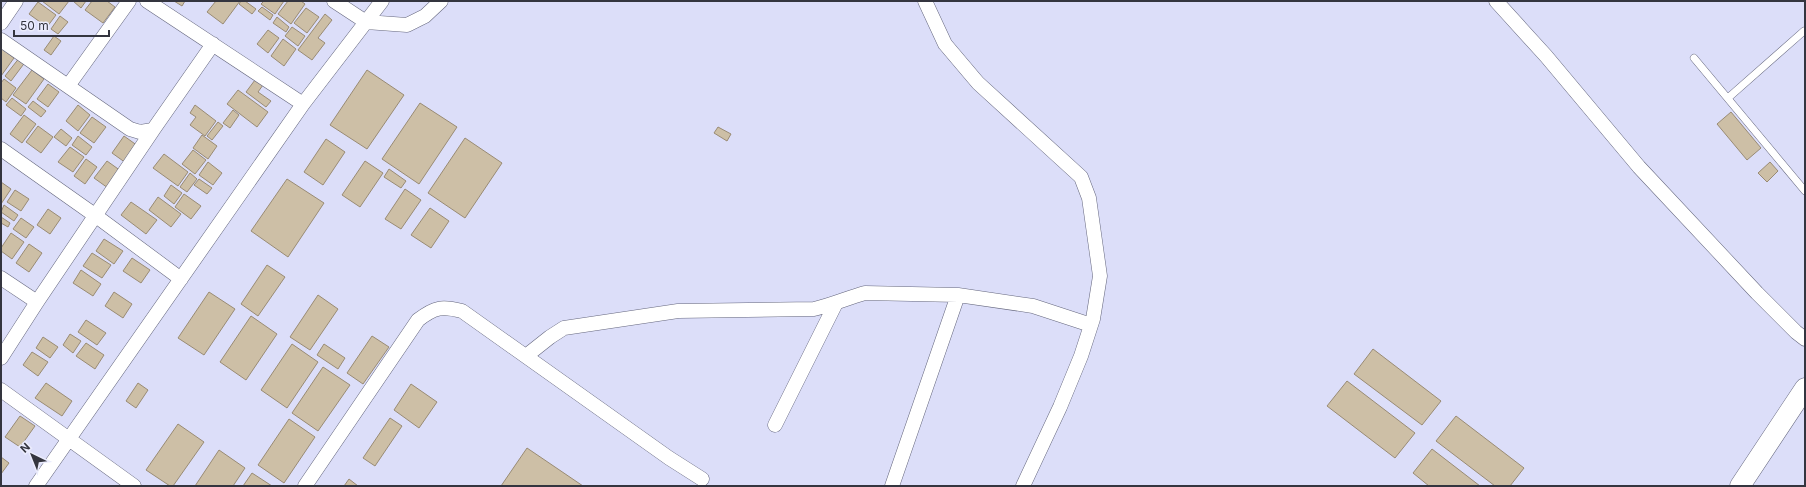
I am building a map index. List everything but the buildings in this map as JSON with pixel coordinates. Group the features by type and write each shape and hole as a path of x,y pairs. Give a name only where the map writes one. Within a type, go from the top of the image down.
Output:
{"street":[{"path":"1,23 16,1"},
{"path":"68,86 129,1"},
{"path":"147,1 303,104"},
{"path":"334,1 366,22 407,25 425,16 441,1"},
{"path":"36,486 303,104 382,1"},
{"path":"925,1 945,44 978,83 1081,177 1089,198 1100,276 1091,325 1081,356 1063,400 1023,486"},
{"path":"1496,1 1546,56 1639,167 1756,293 1805,339"},
{"path":"1,40 130,129 140,132 153,130"},
{"path":"1,358 153,130 213,44"},
{"path":"1,149 96,216 181,279"},
{"path":"1,278 37,302"},
{"path":"526,356 550,336 564,328 678,311 814,309 835,304 850,297 865,294 958,295 1033,306 1091,325"},
{"path":"892,486 958,295"},
{"path":"775,425 835,304"},
{"path":"305,486 418,320 431,310 446,307 462,311 669,458 702,479"},
{"path":"1740,486 1805,388"},
{"path":"1,390 68,440 134,486"}],"lane":[{"path":"1728,98 1804,31"},
{"path":"1694,58 1805,191"}]}
